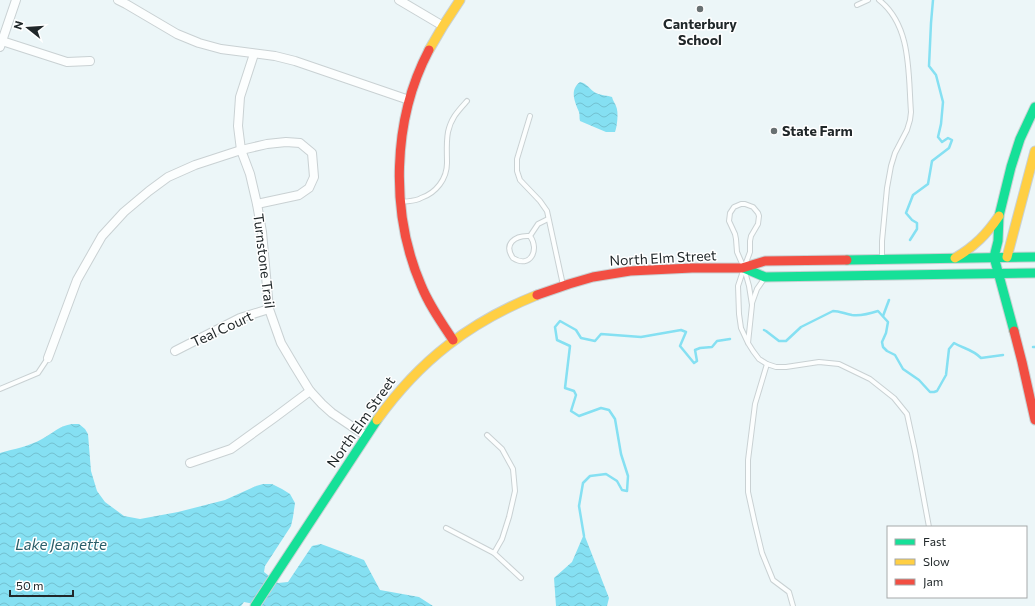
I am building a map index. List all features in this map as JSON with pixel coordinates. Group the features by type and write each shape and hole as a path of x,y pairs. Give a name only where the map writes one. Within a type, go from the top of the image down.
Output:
{"main road":[{"path":"453,340 438,318 420,283 406,236 400,202 399,186 402,132 409,100 419,70 429,50 460,0"},
{"path":"1035,107 1015,154 999,216 998,240 994,257 997,273 1022,362 1035,420"},
{"path":"1007,257 1035,151"},
{"path":"955,258 980,242 991,229 999,216"},
{"name":"North Elm Street","path":"255,606 366,436 400,388 428,360 453,340 476,325 530,297 563,285 596,276 640,270 744,268 765,261 1035,256"},
{"name":"North Elm Street","path":"744,268 765,277 1035,273"}],"street":[{"path":"16,0 1,44 67,62 90,61"},
{"path":"118,0 177,34 199,43 221,49 275,56 295,61 409,100"},
{"path":"399,0 443,26"},
{"name":"Turnstone Trail","path":"254,54 240,97 238,126 241,150 250,174 262,232 269,309 281,343 310,390 332,414 366,436"},
{"path":"48,358 77,280 102,236 124,212 149,191 168,177 195,165 241,150 267,144 286,142 300,143 312,153 314,177 309,188 300,195 257,204"},
{"name":"Teal Court","path":"175,351 240,318 269,309"},
{"path":"190,462 231,449 310,390"}],"lane":[{"path":"857,5 868,0"},
{"path":"879,0 892,14 902,32 907,55 911,112 910,120 895,153 891,166 887,188 882,241 882,259"},
{"path":"400,202 420,199 432,193 442,182 447,165 446,146 448,131 455,115 467,101"},
{"path":"530,116 517,159 517,171 520,180 547,212 563,285"},
{"path":"752,305 749,286 744,268 737,252 735,234 730,225 729,217 734,207 741,204 753,207 758,213 759,220 751,236 750,252 744,268 738,286 741,328 752,351 759,359 776,367 786,368 819,362 839,364 870,379 894,398 907,414 929,526"},
{"path":"530,236 538,224 548,219"},
{"path":"522,236 530,236 534,243 534,250 530,259 521,262 513,258 509,250 513,240 522,236"},
{"path":"748,343 752,305 757,289 765,277"},
{"path":"0,390 38,373 48,358"},
{"path":"767,364 755,404 748,460 748,492 762,553 773,580 789,592 793,606"},
{"path":"487,435 502,449 513,469 515,491 502,539 494,553"},
{"path":"446,528 494,553 521,578"}],"water":[{"path":"580,82 600,95 612,97 617,112 615,132 606,132 580,121 574,92"},
{"name":"Lake Jeanette","path":"72,424 79,424 88,434 91,471 97,491 105,502 124,516 140,519 178,512 225,500 256,486 272,484 290,494 295,503 291,526 265,566 264,572 278,583 288,582 312,546 321,544 364,560 380,590 419,597 433,606 256,606 254,604 244,602 241,606 0,606 0,453 32,444 60,428"},
{"path":"584,534 609,598 607,606 556,606 554,578 572,562"}],"waterway":[{"path":"910,240 917,229 917,223 906,213 913,195 928,184 932,161 949,148 952,140 948,138 942,142 938,137 943,102 936,75 929,66 933,0"},
{"path":"883,316 889,300"},
{"path":"764,330 779,341 786,341 801,327 833,311 838,311 849,315 878,311 888,322 886,333 882,342 883,347 895,355 903,369 919,380 930,392 937,391 946,375 949,349 954,343 971,351 981,358 1003,355"},
{"path":"584,536 579,506 583,483 590,476 606,474 617,481 622,490 627,491 628,476 621,454 615,419 609,410 601,408 579,416 571,411 576,395 574,391 565,388 570,346 557,340 555,327 560,321 576,330 581,338 595,341 601,334 641,337 681,330 686,332 680,346 694,363 697,361 695,350 712,347 717,341 730,339"}],"traffic: fast":[{"path":"1014,331 994,257 998,241 999,216 1011,167 1020,139 1035,107"},
{"path":"847,260 1035,257"},
{"path":"744,268 765,277 1035,273"},
{"path":"255,606 377,420"}],"traffic: slow":[{"path":"429,50 460,0"},
{"path":"1007,257 1035,151"},
{"path":"955,258 980,240 999,216"},
{"path":"377,420 411,379 448,345 490,317 537,295"}],"traffic: jam":[{"path":"429,50 417,77 408,106 402,136 400,197 404,228 411,257 421,285 431,306 453,340"},
{"path":"537,295 593,277 630,271 692,268 742,268 765,261 847,260"},
{"path":"1014,331 1035,420"}],"place":[{"name":"Canterbury School","path":"700,9"},
{"name":"State Farm","path":"774,131"}]}
